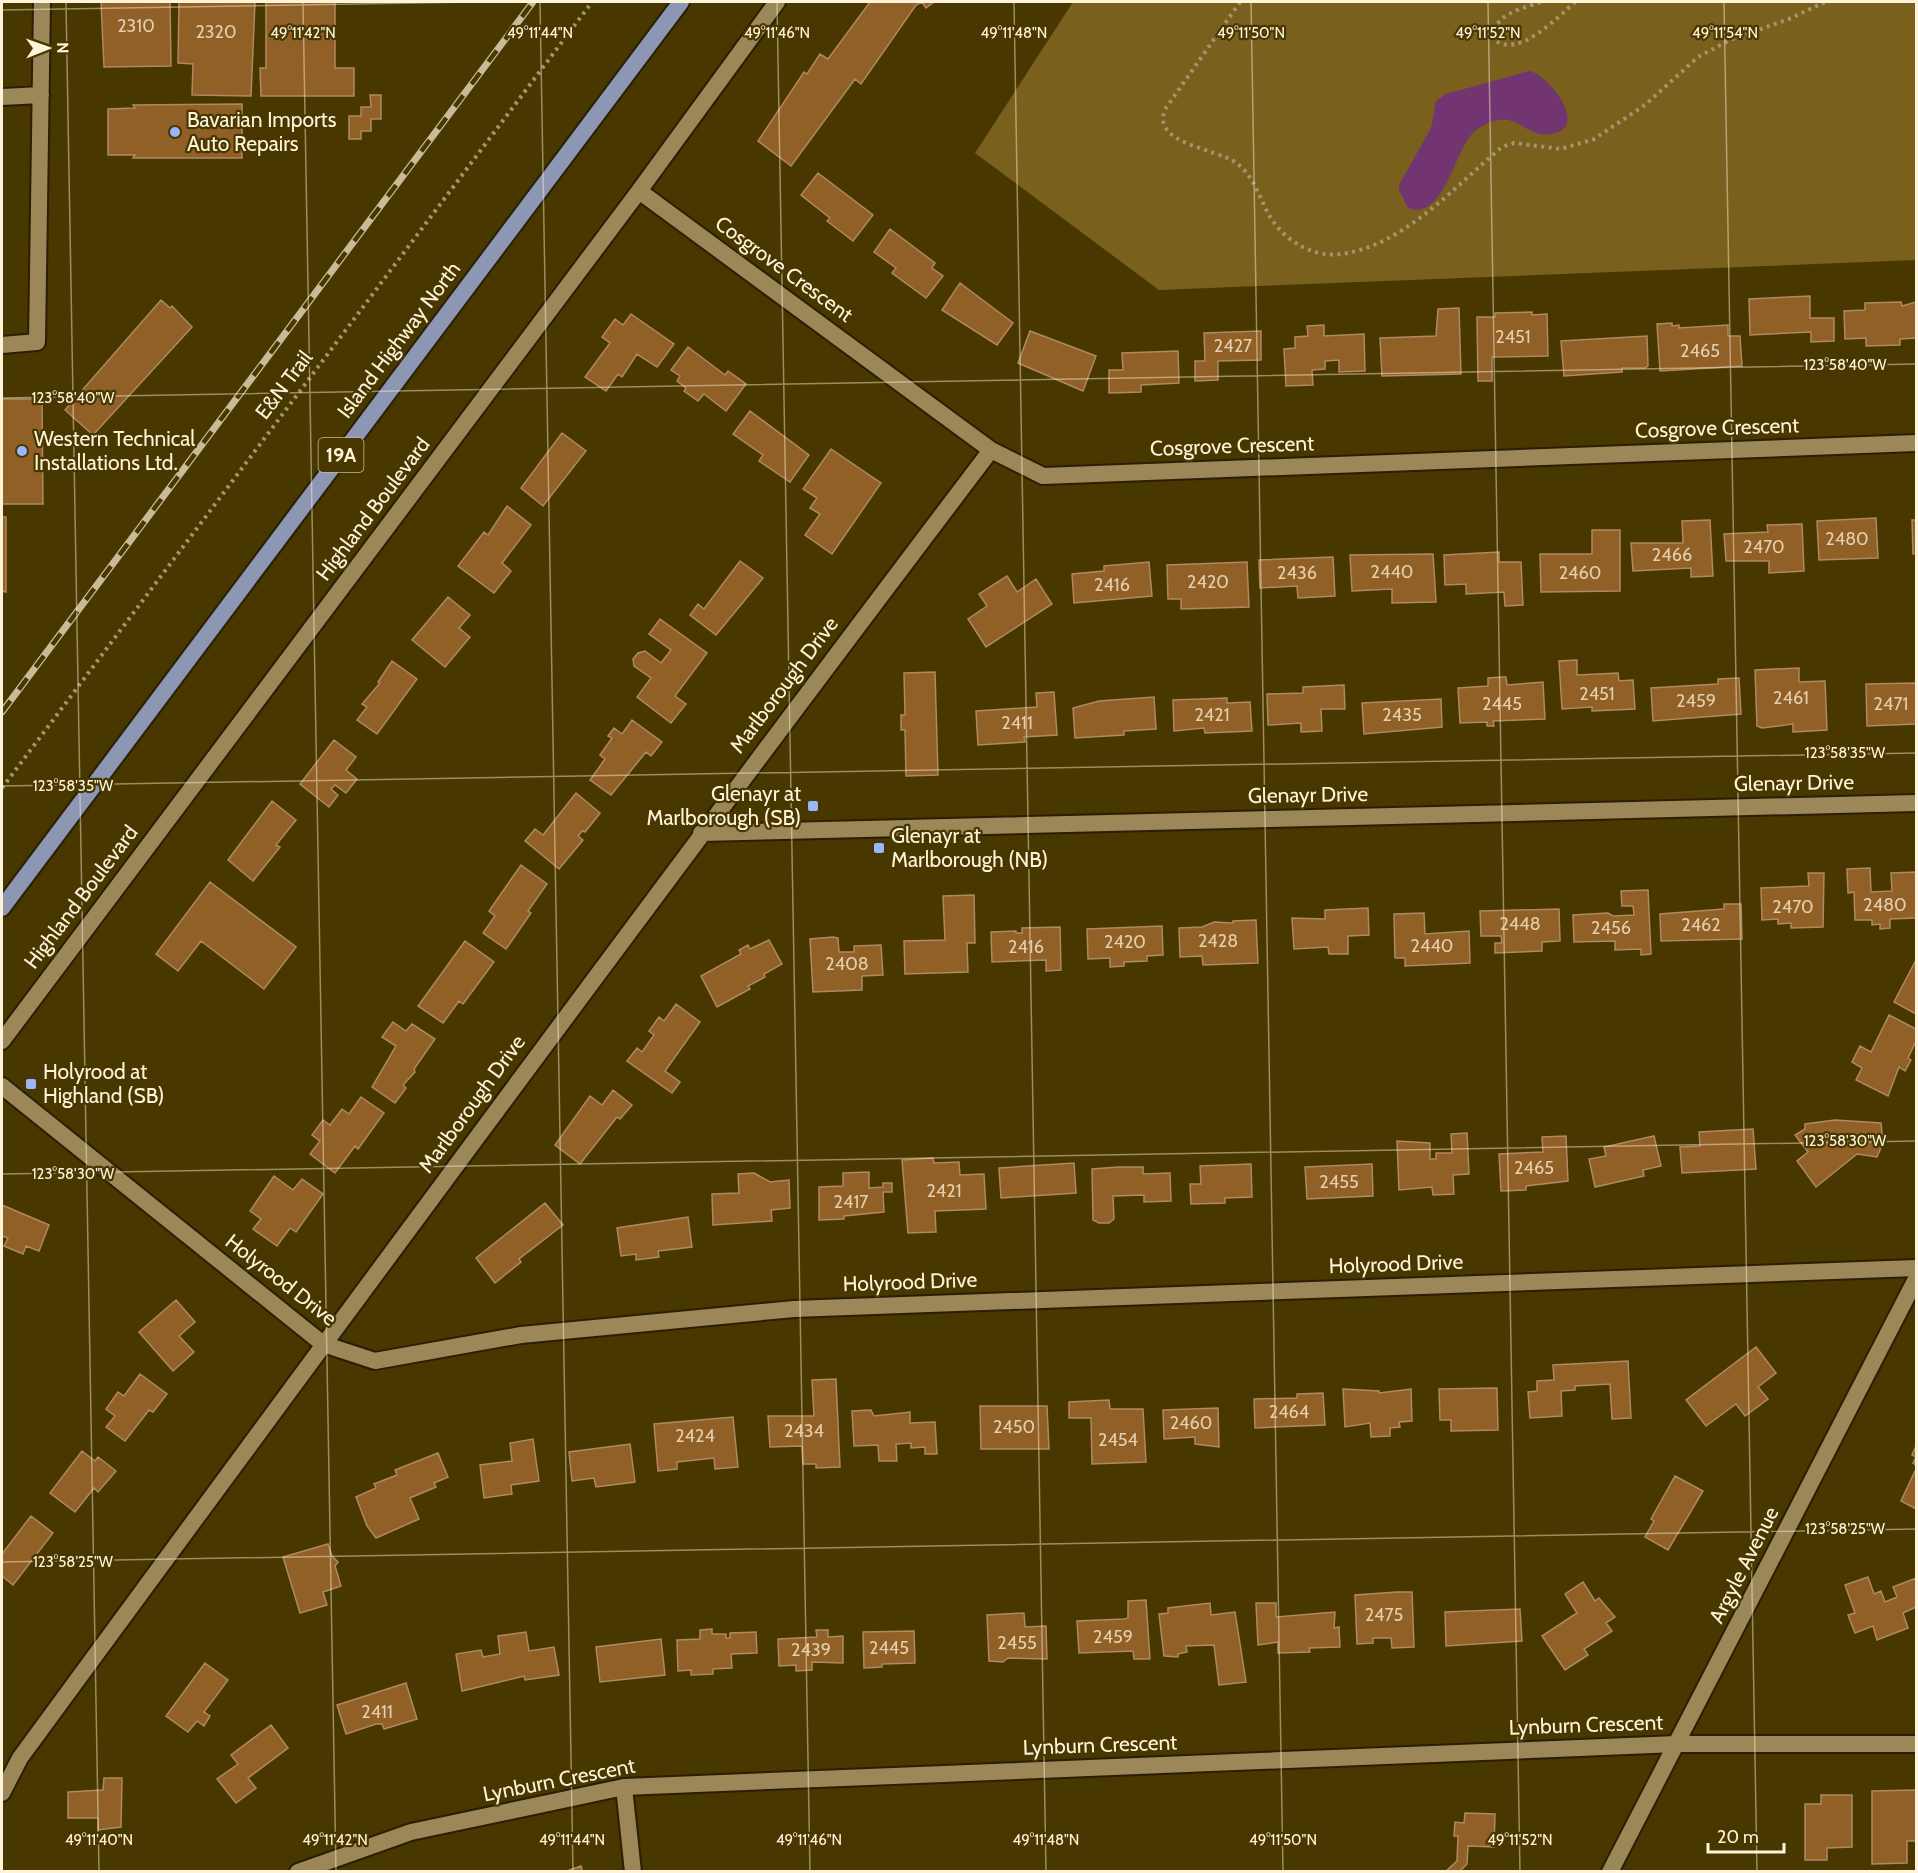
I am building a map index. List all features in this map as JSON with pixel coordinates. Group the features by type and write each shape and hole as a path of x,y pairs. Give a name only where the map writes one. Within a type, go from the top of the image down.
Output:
{"main road":[{"name":"Island Highway North","path":"2,908 681,2"}],"street":[{"path":"2,345 38,342 42,2"},
{"name":"Highland Boulevard","path":"2,1041 639,191 777,2"},
{"path":"2,97 41,95"},
{"name":"Cosgrove Crescent","path":"639,191 991,450 1043,476 1917,443"},
{"name":"Marlborough Drive","path":"2,1793 20,1758 323,1344 700,833 991,450"},
{"name":"Glenayr Drive","path":"700,833 1917,803"},
{"name":"Holyrood Drive","path":"2,1086 323,1344 375,1361 521,1335 794,1309 1917,1268"},
{"name":"Argyle Avenue","path":"1610,1872 1917,1279"},
{"name":"Lynburn Crescent","path":"298,1872 411,1832 624,1787 1677,1744 1917,1744"},
{"path":"624,1787 633,1872"}],"path":[{"name":"E&N Trail","path":"2,788 592,2"},
{"path":"1240,2 1166,108 1162,117 1163,126 1172,135 1191,145 1234,161 1252,179 1269,216 1297,244 1312,251 1341,254 1371,244 1423,218 1502,147 1514,143 1561,149 1594,139 1645,105 1698,57 1730,40 1789,20 1825,2"},
{"path":"1540,2 1499,21 1494,27 1495,40 1509,46 1522,42 1540,31 1575,2"}],"shaded area":[{"path":"1073,2 1916,2 1916,260 1159,290 975,153"},
{"path":"1530,71 1545,80 1560,98 1568,118 1565,126 1558,132 1546,135 1511,121 1500,120 1489,123 1474,132 1467,140 1440,194 1431,204 1420,209 1408,208 1399,190 1399,185 1431,128 1436,101 1446,94"}],"building":[{"path":"101,2 170,2 171,66 104,67"},
{"path":"179,2 255,2 251,96 192,95 193,64 178,63"},
{"path":"266,2 335,2 335,68 354,68 354,96 261,96 260,68 266,68"},
{"path":"870,2 922,2 916,5 861,84 855,79 791,166 758,141 804,72 807,74 820,54 828,59"},
{"path":"922,2 934,2 926,8"},
{"path":"370,95 381,95 381,119 371,119 371,131 361,131 361,139 349,139 349,116 361,116 361,107 371,107"},
{"name":"Bavarian Imports Auto Repairs","path":"242,104 242,158 133,158 135,155 108,155 108,109 135,108 133,105"},
{"path":"818,173 873,215 853,241 827,221 830,218 801,195"},
{"path":"890,229 935,263 932,268 943,276 926,298 892,273 896,268 874,252"},
{"path":"960,283 1013,323 997,345 942,310"},
{"path":"1810,296 1810,318 1834,318 1834,341 1811,342 1811,332 1750,335 1749,299"},
{"path":"161,300 170,308 172,306 192,327 93,435 65,410"},
{"path":"1901,302 1902,306 1916,302 1916,338 1900,339 1900,345 1866,346 1866,338 1845,339 1844,311 1865,310 1865,303"},
{"path":"1459,308 1461,374 1382,376 1380,338 1436,336 1438,309"},
{"path":"1532,312 1532,315 1547,314 1548,356 1492,357 1492,381 1478,381 1477,317 1495,317 1495,313"},
{"path":"631,314 674,344 657,367 637,354 622,377 618,374 606,391 585,377 610,343 602,337 615,319 623,325"},
{"path":"1672,323 1672,326 1679,325 1679,328 1728,325 1728,336 1740,336 1742,366 1660,371 1657,324"},
{"path":"1324,325 1324,336 1364,334 1365,371 1339,372 1339,360 1325,361 1325,369 1312,370 1313,385 1286,386 1284,349 1295,348 1295,337 1308,336 1307,326"},
{"path":"1030,331 1096,356 1083,391 1018,363"},
{"path":"1261,331 1261,360 1218,361 1218,380 1195,381 1195,361 1205,361 1204,333"},
{"path":"1647,336 1648,366 1645,368 1622,368 1622,372 1564,376 1561,341"},
{"path":"688,347 725,375 728,371 746,384 726,411 704,394 698,401 684,391 686,388 677,381 680,376 671,370"},
{"path":"1178,351 1179,383 1141,385 1141,392 1109,393 1109,370 1123,370 1122,353"},
{"name":"Western Technical Installations Ltd.","path":"2,399 42,399 43,504 2,504"},
{"path":"750,411 809,455 790,482 759,461 763,455 733,434"},
{"path":"562,433 586,451 543,506 521,488"},
{"path":"831,449 881,483 832,554 805,535 820,514 810,508 817,498 803,489"},
{"path":"507,506 531,525 502,563 511,571 494,593 458,566 484,532 488,535"},
{"path":"2,517 6,517 6,592 2,591"},
{"path":"1876,518 1878,558 1819,560 1817,521"},
{"path":"1710,520 1713,576 1691,577 1691,568 1633,571 1631,543 1683,543 1682,521"},
{"path":"1912,520 1916,520 1916,553 1913,554"},
{"path":"1802,524 1804,571 1769,573 1769,561 1726,561 1724,534 1768,532 1767,525"},
{"path":"1592,530 1620,530 1620,591 1541,592 1540,554 1592,554"},
{"path":"1499,552 1499,562 1521,562 1523,605 1505,606 1504,592 1466,594 1466,584 1445,585 1444,555"},
{"path":"1433,554 1436,602 1392,603 1392,589 1352,591 1350,555"},
{"path":"1333,557 1335,596 1298,598 1297,586 1260,588 1259,560"},
{"path":"740,561 763,578 716,635 690,615 698,604 704,609"},
{"path":"1149,562 1152,596 1074,603 1072,574 1104,571 1104,566"},
{"path":"1247,562 1249,607 1181,609 1181,599 1168,599 1167,565"},
{"path":"1007,576 1017,592 1036,579 1052,604 986,647 968,619 987,606 979,594"},
{"path":"448,597 470,615 459,628 470,637 445,667 412,640"},
{"path":"660,619 707,653 675,696 686,704 671,723 637,697 651,678 634,666 633,659 638,653 645,651 661,663 671,650 649,634"},
{"path":"1577,660 1577,675 1618,673 1619,681 1633,680 1635,709 1592,711 1592,707 1562,709 1559,661"},
{"path":"392,661 417,679 377,734 357,720 367,707 362,704 380,683 378,682"},
{"path":"1799,668 1799,682 1825,681 1827,730 1793,732 1793,724 1762,728 1757,726 1755,670"},
{"path":"935,672 938,775 906,776 905,730 901,730 901,715 905,715 904,673"},
{"path":"1506,677 1507,685 1543,682 1545,719 1493,721 1494,726 1487,726 1487,722 1460,723 1458,688 1488,686 1488,678"},
{"path":"1739,678 1741,714 1653,721 1651,688 1718,684 1718,679"},
{"path":"1916,683 1916,724 1867,726 1866,684"},
{"path":"1344,685 1345,709 1321,709 1322,731 1301,732 1301,723 1268,725 1267,694 1303,693 1303,687"},
{"path":"1054,692 1057,735 1024,737 1025,742 978,745 976,711 1037,707 1036,693"},
{"path":"1154,697 1156,729 1124,731 1124,735 1075,738 1073,708 1099,701"},
{"path":"1227,698 1227,703 1250,702 1252,731 1205,733 1204,728 1174,731 1173,700"},
{"path":"1441,699 1442,727 1364,734 1362,703"},
{"path":"632,720 662,742 651,756 646,752 611,795 590,780 605,759 600,755 612,738 608,736 614,728 622,734"},
{"path":"334,740 356,757 346,770 357,779 346,793 335,785 331,789 338,795 329,807 300,784"},
{"path":"576,793 600,813 585,832 582,831 578,836 583,840 559,869 525,841 535,829 543,835"},
{"path":"272,801 296,820 276,845 280,847 253,881 228,860"},
{"path":"521,865 547,884 528,911 531,913 506,949 483,933 495,916 489,911"},
{"path":"1870,868 1871,892 1892,891 1891,873 1916,872 1916,918 1890,919 1890,928 1880,929 1880,924 1872,925 1872,920 1855,920 1854,892 1848,893 1847,869"},
{"path":"1808,873 1824,873 1823,927 1791,928 1791,923 1778,924 1778,919 1762,920 1761,888 1809,886"},
{"path":"210,882 296,947 264,989 201,941 178,971 156,954"},
{"path":"1648,890 1651,954 1641,955 1641,949 1615,950 1615,941 1574,942 1573,915 1608,913 1613,916 1634,915 1633,906 1622,906 1621,891"},
{"path":"974,895 975,943 967,943 968,972 905,974 904,941 945,940 943,896"},
{"path":"1724,904 1741,904 1742,939 1661,941 1660,914 1724,909"},
{"path":"1368,908 1369,935 1348,936 1348,954 1329,954 1328,947 1294,949 1292,918 1325,919 1325,910"},
{"path":"1559,909 1560,941 1542,942 1542,951 1495,953 1495,943 1502,943 1501,936 1481,936 1480,911"},
{"path":"1424,913 1425,934 1469,931 1470,963 1405,966 1405,958 1395,958 1394,914"},
{"path":"1256,920 1258,963 1203,965 1202,956 1180,957 1179,928 1202,927 1214,922 1233,923 1233,921"},
{"path":"1162,926 1163,955 1147,956 1147,961 1124,962 1124,966 1110,967 1110,958 1088,959 1087,929"},
{"path":"1060,927 1061,970 1046,971 1046,960 992,962 991,932 1016,931 1016,933 1022,933 1022,928"},
{"path":"838,938 839,952 854,952 854,946 881,945 883,975 862,976 862,990 813,992 810,939"},
{"path":"769,940 782,964 748,986 750,989 717,1007 701,976 741,954 739,950 748,945 750,949"},
{"path":"465,941 494,962 463,1004 459,1001 443,1023 418,1006"},
{"path":"1916,960 1916,1014 1894,1002"},
{"path":"676,1004 700,1022 665,1071 680,1082 672,1093 627,1061 637,1048 642,1052 654,1035 649,1031 659,1017 664,1021"},
{"path":"1889,1015 1916,1029 1916,1041 1908,1058 1911,1060 1905,1071 1899,1067 1888,1096 1856,1080 1862,1068 1852,1062 1860,1046 1871,1052"},
{"path":"393,1022 406,1031 412,1024 435,1039 414,1069 415,1072 403,1085 406,1088 395,1103 372,1087 396,1046 382,1037"},
{"path":"613,1090 632,1105 620,1119 617,1117 580,1164 555,1145 590,1096 602,1105"},
{"path":"361,1097 384,1113 358,1149 355,1146 335,1173 310,1154 320,1141 312,1135 323,1120 330,1125 342,1109 349,1114"},
{"path":"1835,1120 1881,1123 1883,1143 1877,1157 1857,1154 1816,1187 1797,1161 1808,1152 1795,1135 1805,1129 1805,1124"},
{"path":"1753,1129 1756,1169 1682,1173 1680,1147 1700,1146 1699,1132"},
{"path":"1467,1133 1469,1174 1453,1175 1454,1194 1433,1195 1432,1187 1399,1190 1397,1141 1430,1143 1430,1159 1436,1159 1436,1153 1452,1153 1451,1134"},
{"path":"1566,1136 1568,1181 1526,1186 1526,1190 1501,1191 1499,1154 1543,1152 1542,1137"},
{"path":"1654,1136 1661,1166 1643,1170 1644,1176 1595,1187 1589,1159 1606,1156 1604,1147"},
{"path":"933,1158 934,1163 959,1162 960,1175 984,1174 986,1209 935,1211 936,1232 908,1233 902,1160"},
{"path":"1074,1163 1076,1193 1001,1198 999,1168"},
{"path":"1251,1164 1252,1197 1225,1198 1225,1203 1191,1204 1190,1184 1201,1184 1200,1166"},
{"path":"1372,1164 1373,1196 1307,1199 1305,1167"},
{"path":"1143,1167 1143,1174 1170,1173 1171,1201 1144,1202 1144,1195 1113,1196 1114,1219 1109,1223 1099,1223 1093,1220 1092,1169"},
{"path":"869,1172 869,1188 883,1187 883,1183 892,1183 892,1192 883,1192 884,1212 844,1216 844,1219 819,1220 819,1187 843,1186 843,1173"},
{"path":"754,1173 770,1182 789,1180 790,1208 771,1210 772,1221 713,1225 712,1194 739,1193 738,1174"},
{"path":"274,1176 293,1190 302,1179 323,1194 296,1232 290,1228 277,1246 253,1229 261,1219 250,1211"},
{"path":"545,1203 563,1225 519,1259 521,1262 495,1283 476,1258"},
{"path":"2,1205 49,1225 39,1251 26,1246 23,1254 4,1246 8,1238 2,1236"},
{"path":"688,1217 692,1247 658,1251 659,1257 636,1260 636,1254 621,1256 617,1228"},
{"path":"176,1300 195,1322 179,1336 194,1352 173,1371 139,1332"},
{"path":"1756,1347 1776,1373 1758,1387 1768,1399 1745,1416 1736,1404 1706,1426 1686,1400"},
{"path":"1628,1361 1631,1418 1612,1419 1610,1384 1575,1386 1575,1390 1561,1391 1562,1416 1530,1418 1528,1392 1537,1391 1537,1381 1554,1380 1553,1365"},
{"path":"140,1374 167,1394 153,1412 149,1410 125,1441 106,1427 115,1416 106,1409 118,1392 124,1396"},
{"path":"836,1379 840,1467 816,1468 816,1464 803,1464 802,1446 770,1447 768,1416 814,1416 812,1380"},
{"path":"1497,1388 1498,1430 1451,1431 1451,1420 1440,1420 1439,1389"},
{"path":"1343,1389 1379,1391 1379,1393 1411,1389 1412,1421 1399,1422 1400,1427 1390,1428 1390,1436 1371,1437 1370,1423 1345,1427"},
{"path":"1323,1393 1325,1425 1255,1428 1254,1399 1297,1398 1297,1394"},
{"path":"1109,1400 1110,1409 1143,1409 1146,1462 1092,1464 1091,1418 1069,1418 1069,1402"},
{"path":"980,1406 1047,1406 1049,1449 981,1449"},
{"path":"1218,1408 1219,1447 1195,1444 1195,1437 1164,1439 1163,1410"},
{"path":"871,1410 874,1416 910,1412 910,1423 935,1422 937,1454 925,1454 925,1447 911,1448 911,1443 896,1444 897,1461 879,1461 878,1445 854,1446 852,1411"},
{"path":"733,1417 738,1467 715,1469 714,1458 677,1462 677,1469 658,1471 654,1424"},
{"path":"533,1439 539,1481 511,1485 512,1494 484,1498 480,1465 512,1461 510,1443"},
{"path":"630,1444 635,1482 596,1487 594,1478 572,1481 569,1452"},
{"path":"82,1451 95,1461 98,1457 116,1471 98,1492 94,1488 75,1512 50,1493"},
{"path":"438,1453 448,1477 434,1483 436,1487 410,1498 419,1519 376,1538 367,1526 356,1497 376,1488 374,1484 397,1475 395,1470"},
{"path":"1916,1469 1916,1509 1901,1501"},
{"path":"1675,1476 1703,1491 1668,1550 1645,1537 1654,1521 1651,1519"},
{"path":"31,1516 53,1533 13,1585 2,1576 2,1554"},
{"path":"328,1544 332,1556 338,1562 335,1566 341,1586 323,1592 327,1605 300,1613 283,1557"},
{"path":"1868,1577 1874,1594 1881,1591 1885,1602 1897,1597 1893,1587 1916,1578 1916,1607 1903,1613 1908,1628 1877,1640 1873,1626 1855,1633 1848,1615 1855,1613 1845,1585"},
{"path":"1583,1582 1595,1601 1599,1598 1615,1617 1606,1623 1612,1631 1584,1649 1588,1655 1565,1670 1542,1636 1577,1613 1565,1594"},
{"path":"1412,1592 1414,1647 1392,1648 1391,1638 1373,1638 1373,1643 1357,1644 1355,1595"},
{"path":"1146,1600 1150,1659 1134,1659 1133,1651 1079,1653 1077,1621 1128,1618 1128,1601"},
{"path":"1210,1603 1211,1615 1235,1612 1246,1682 1219,1685 1214,1645 1186,1646 1187,1652 1178,1654 1178,1657 1164,1656 1159,1614 1168,1613 1168,1608"},
{"path":"1256,1603 1276,1603 1276,1617 1335,1612 1334,1628 1339,1627 1340,1647 1309,1648 1310,1652 1278,1653 1278,1642 1258,1645"},
{"path":"1520,1609 1522,1641 1446,1646 1445,1612"},
{"path":"1024,1613 1025,1627 1046,1626 1047,1659 1008,1658 1003,1662 989,1661 987,1615"},
{"path":"712,1629 712,1634 726,1634 726,1638 730,1638 730,1633 756,1632 757,1653 731,1654 732,1668 713,1669 713,1674 691,1675 691,1670 678,1671 677,1640 700,1639 700,1630"},
{"path":"816,1630 828,1630 828,1637 843,1636 843,1663 812,1662 812,1670 796,1671 796,1665 779,1666 778,1639 817,1637"},
{"path":"914,1631 915,1663 882,1664 882,1667 864,1668 863,1632"},
{"path":"526,1632 529,1651 554,1647 559,1675 525,1680 524,1676 462,1691 456,1654 481,1650 483,1657 500,1654 498,1636"},
{"path":"661,1639 665,1675 600,1682 596,1647"},
{"path":"205,1663 228,1680 204,1712 210,1716 204,1726 197,1721 188,1732 166,1716"},
{"path":"406,1683 417,1719 384,1729 382,1724 376,1724 346,1734 337,1705"},
{"path":"271,1725 288,1748 248,1778 256,1788 236,1803 217,1779 238,1764 231,1755"},
{"path":"104,1778 122,1778 121,1827 98,1830 98,1818 68,1818 68,1792 103,1790"},
{"path":"1916,1790 1916,1841 1907,1841 1907,1863 1872,1864 1872,1791"},
{"path":"1821,1795 1852,1795 1852,1847 1827,1848 1827,1860 1805,1860 1805,1804 1821,1804"},
{"path":"1465,1813 1495,1814 1494,1847 1468,1846 1467,1864 1461,1870 1463,1872 1445,1872 1457,1861 1458,1836 1454,1836 1455,1822 1464,1823"},
{"path":"581,1866 583,1872 564,1872"}],"railway":[{"path":"2,712 533,2"}],"place":[{"name":"Bavarian Imports Auto Repairs","path":"175,132"},
{"name":"Western Technical Installations Ltd.","path":"22,451"},
{"name":"Glenayr at Marlborough (SB)","path":"813,806"},
{"name":"Glenayr at Marlborough (NB)","path":"879,848"},
{"name":"Holyrood at Highland (SB)","path":"31,1084"}]}
